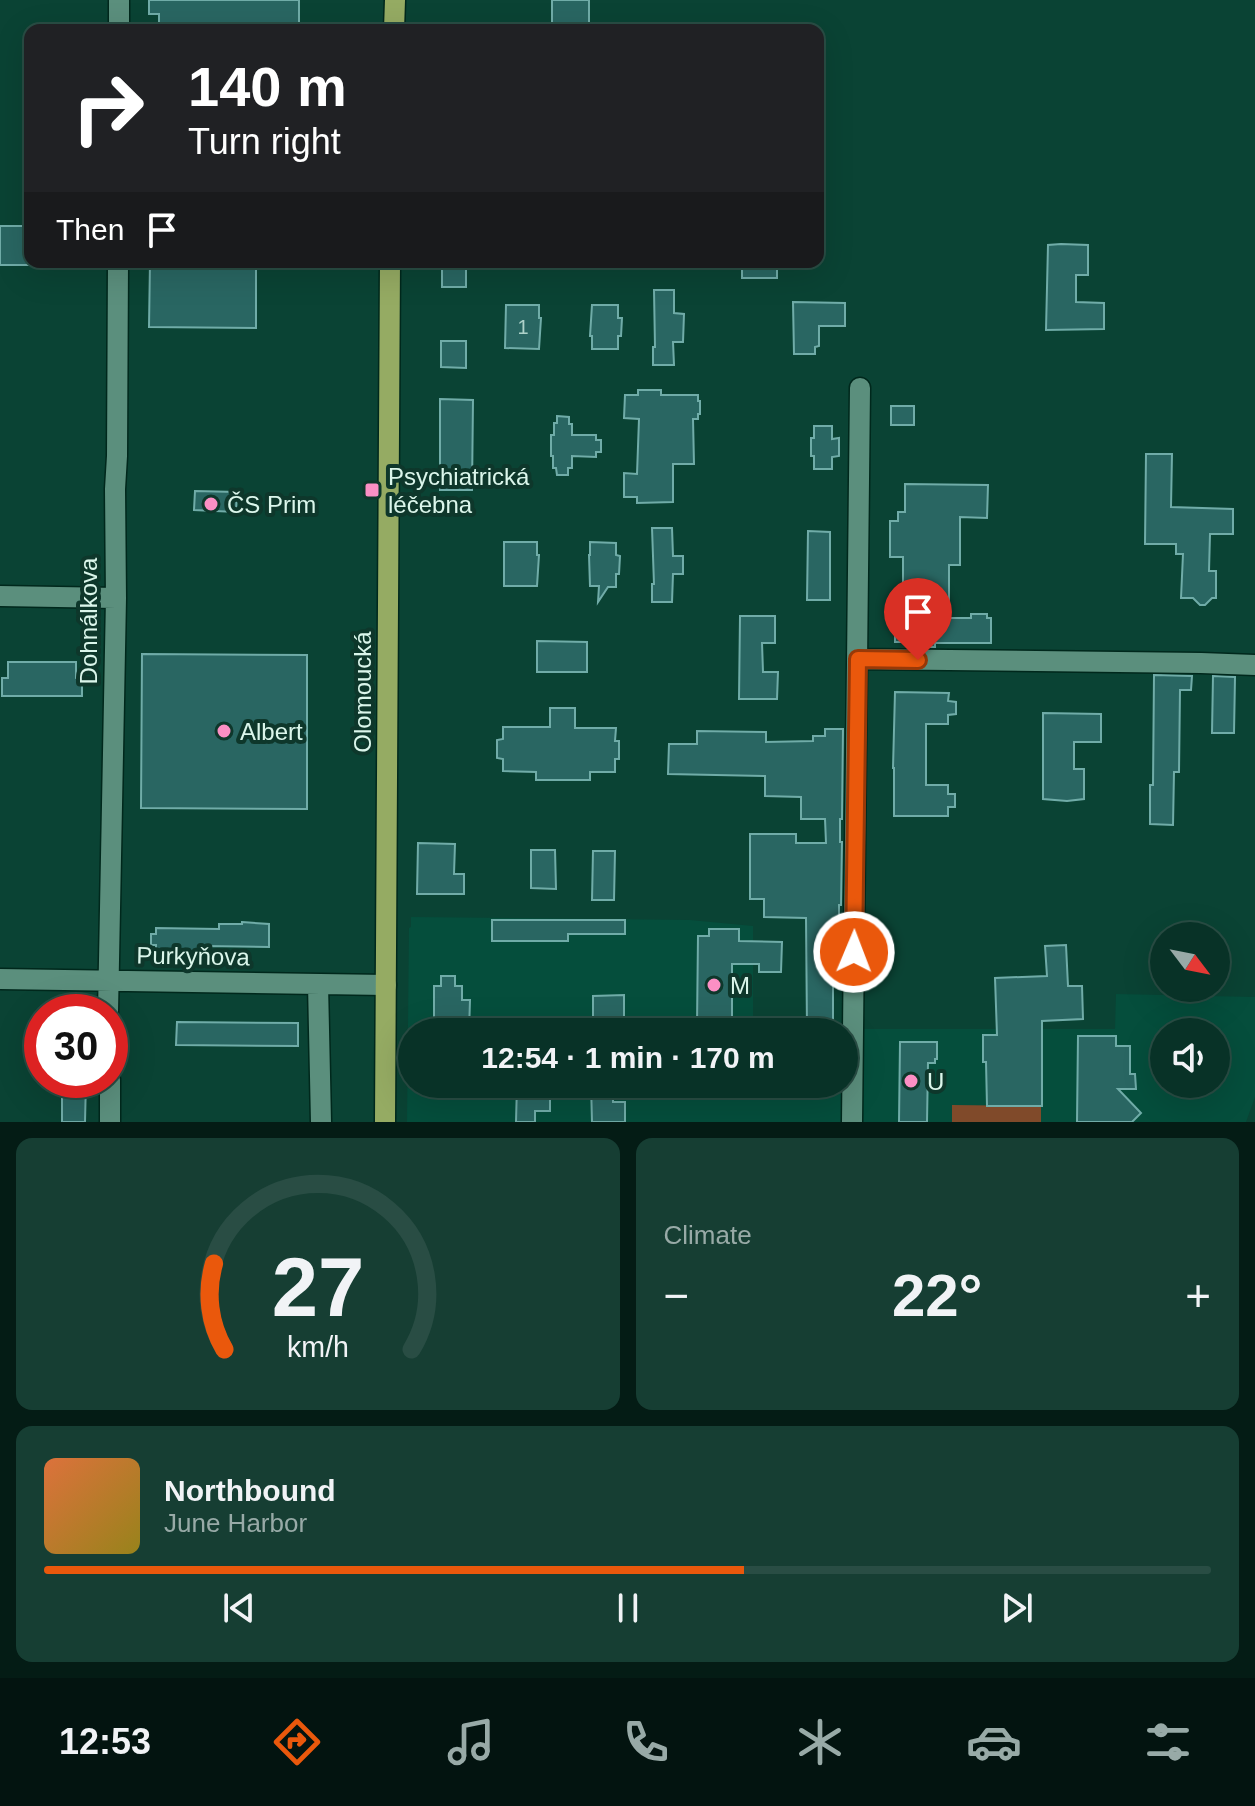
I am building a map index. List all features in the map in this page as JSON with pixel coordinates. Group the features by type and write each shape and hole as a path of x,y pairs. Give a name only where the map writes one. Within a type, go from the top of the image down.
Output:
{"main road":[{"path":"394,24 395,0"},
{"name":"Olomoucká","path":"385,1122 390,268"}],"street":[{"path":"119,0 119,24"},
{"name":"Dohnálkova","path":"108,980 116,598 118,268"},
{"path":"852,1122 860,388"},
{"path":"0,596 116,598"},
{"path":"858,659 1255,665"},
{"name":"Purkyňova","path":"0,979 386,985"},
{"path":"108,980 108,994"},
{"path":"318,984 321,1122"},
{"path":"110,1098 110,1122"}],"shaded area":[{"path":"411,917 690,920 753,926 753,1018 408,1018"},
{"path":"1116,994 1150,995 1150,1002 1230,1002 1230,996 1255,997 1255,1097 1246,1122 407,1122 407,1098 858,1098 858,1029 1115,1029"},
{"path":"952,1105 1041,1106 1041,1122 952,1122"}],"building":[{"path":"149,0 299,0 299,24 167,24 159,23 159,14 149,14"},
{"path":"552,0 589,0 589,24 552,24"},
{"path":"0,226 24,226 24,265 0,265"},
{"path":"1048,245 1088,245 1088,275 1076,275 1076,302 1104,303 1104,329 1046,330"},
{"path":"150,268 256,268 256,328 149,327"},
{"path":"442,268 466,268 466,287 442,287"},
{"path":"742,268 777,268 777,278 742,278"},
{"path":"654,290 674,290 674,313 684,314 683,342 673,342 674,365 653,365"},
{"path":"793,302 845,303 845,326 819,326 819,346 815,347 815,354 794,354"},
{"path":"506,305 539,305 539,349 505,348"},
{"path":"592,305 618,305 618,318 622,318 618,349 592,349"},
{"path":"441,341 466,341 466,368 441,367"},
{"path":"638,390 661,390 661,395 698,395 700,401 700,414 698,419 693,419 694,464 673,464 673,502 637,503 637,497 624,497 624,473 637,474 639,419 624,418 625,395 638,395"},
{"path":"440,399 473,400 472,490 440,490"},
{"path":"891,406 914,406 914,425 891,425"},
{"path":"557,416 569,417 572,435 596,435 596,440 601,440 601,452 596,452 596,457 572,456 572,468 568,468 568,475 557,475 556,468 553,468 551,435 554,435"},
{"path":"814,426 832,426 832,439 839,438 839,456 832,457 832,469 814,469 811,438 814,438"},
{"path":"1146,454 1172,454 1171,507 1233,509 1233,534 1210,534 1209,571 1216,571 1216,598 1205,605 1200,605 1193,598 1181,598 1183,554 1176,554 1176,544 1145,544"},
{"path":"905,484 988,485 987,518 960,517 960,565 949,565 949,618 987,614 987,618 991,618 991,643 935,643 935,647 916,647 915,642 895,642 895,617 903,617 903,557 890,557 890,521 898,521 898,512 905,512"},
{"path":"195,491 237,492 236,512 194,510"},
{"path":"652,528 672,528 673,556 683,556 683,574 673,574 672,602 652,602"},
{"path":"808,531 830,532 830,600 807,600"},
{"path":"504,542 537,542 537,586 504,586"},
{"path":"590,542 616,543 616,555 620,556 616,587 608,587 598,602 599,586 590,586"},
{"path":"740,616 775,616 775,643 762,643 763,672 778,672 777,699 739,699"},
{"path":"537,641 587,642 587,672 537,672"},
{"name":"Albert","path":"142,654 307,655 307,809 141,808"},
{"path":"8,662 76,662 76,678 82,679 82,696 2,696 2,678 8,678"},
{"path":"1154,675 1192,676 1191,690 1180,690 1179,772 1174,772 1173,825 1150,824"},
{"path":"1213,676 1235,677 1234,733 1212,733"},
{"path":"895,692 949,693 948,701 956,702 956,714 948,715 948,724 926,724 926,785 948,785 948,794 955,794 955,807 948,807 948,816 894,816"},
{"path":"550,708 575,708 575,728 616,728 619,759 615,759 615,772 590,772 590,780 536,780 536,772 503,771 503,759 497,758 497,740 503,739 503,727 550,727"},
{"path":"1043,713 1101,714 1101,742 1074,742 1074,769 1084,769 1084,799 1043,799"},
{"path":"825,729 843,729 841,905 839,918 836,918 833,1018 807,1018 806,918 764,917 764,899 750,899 750,834 796,834 796,843 826,843 825,819 801,819 801,797 765,796 765,776 668,774 669,744 697,744 697,731 766,732 766,742 813,741 813,736 825,736"},
{"path":"418,843 455,844 454,874 464,874 464,894 417,894"},
{"path":"531,850 555,850 556,889 531,888"},
{"path":"593,851 615,851 614,900 592,900"},
{"path":"492,920 625,920 625,934 568,934 568,941 492,941"},
{"path":"219,924 269,924 269,947 206,946 206,952 156,951 156,945 151,945 151,934 156,934 156,928 219,929"},
{"name":"M","path":"709,929 739,929 739,941 782,942 781,972 759,972 759,964 732,964 732,1018 697,1018 698,936 709,936"},
{"path":"1066,945 1068,986 1082,986 1083,1019 1042,1021 1042,1106 987,1106 983,1035 997,1035 995,978 1047,976 1045,946"},
{"path":"441,976 455,976 455,986 462,986 462,1000 470,1000 469,1018 434,1018 434,986 441,986"},
{"path":"624,995 624,1018 593,1018 593,996"},
{"path":"177,1022 298,1023 298,1046 176,1045"},
{"path":"1078,1036 1116,1036 1116,1046 1130,1046 1130,1074 1135,1074 1136,1089 1118,1089 1141,1113 1132,1122 1077,1122"},
{"name":"U","path":"900,1042 937,1042 937,1059 935,1063 928,1063 927,1122 899,1122"},
{"path":"62,1098 86,1098 85,1122 62,1122"},
{"path":"517,1098 550,1098 550,1111 535,1111 535,1122 516,1122"},
{"path":"591,1098 613,1098 613,1102 625,1102 625,1122 592,1122"}],"place":[{"name":"Psychiatrická léčebna","path":"372,490"},
{"name":"ČS Prim","path":"211,504"},
{"name":"Albert","path":"224,731"},
{"name":"M","path":"714,985"},
{"name":"U","path":"911,1081"}],"route":[{"path":"854,952 858,659 918,660"}]}
